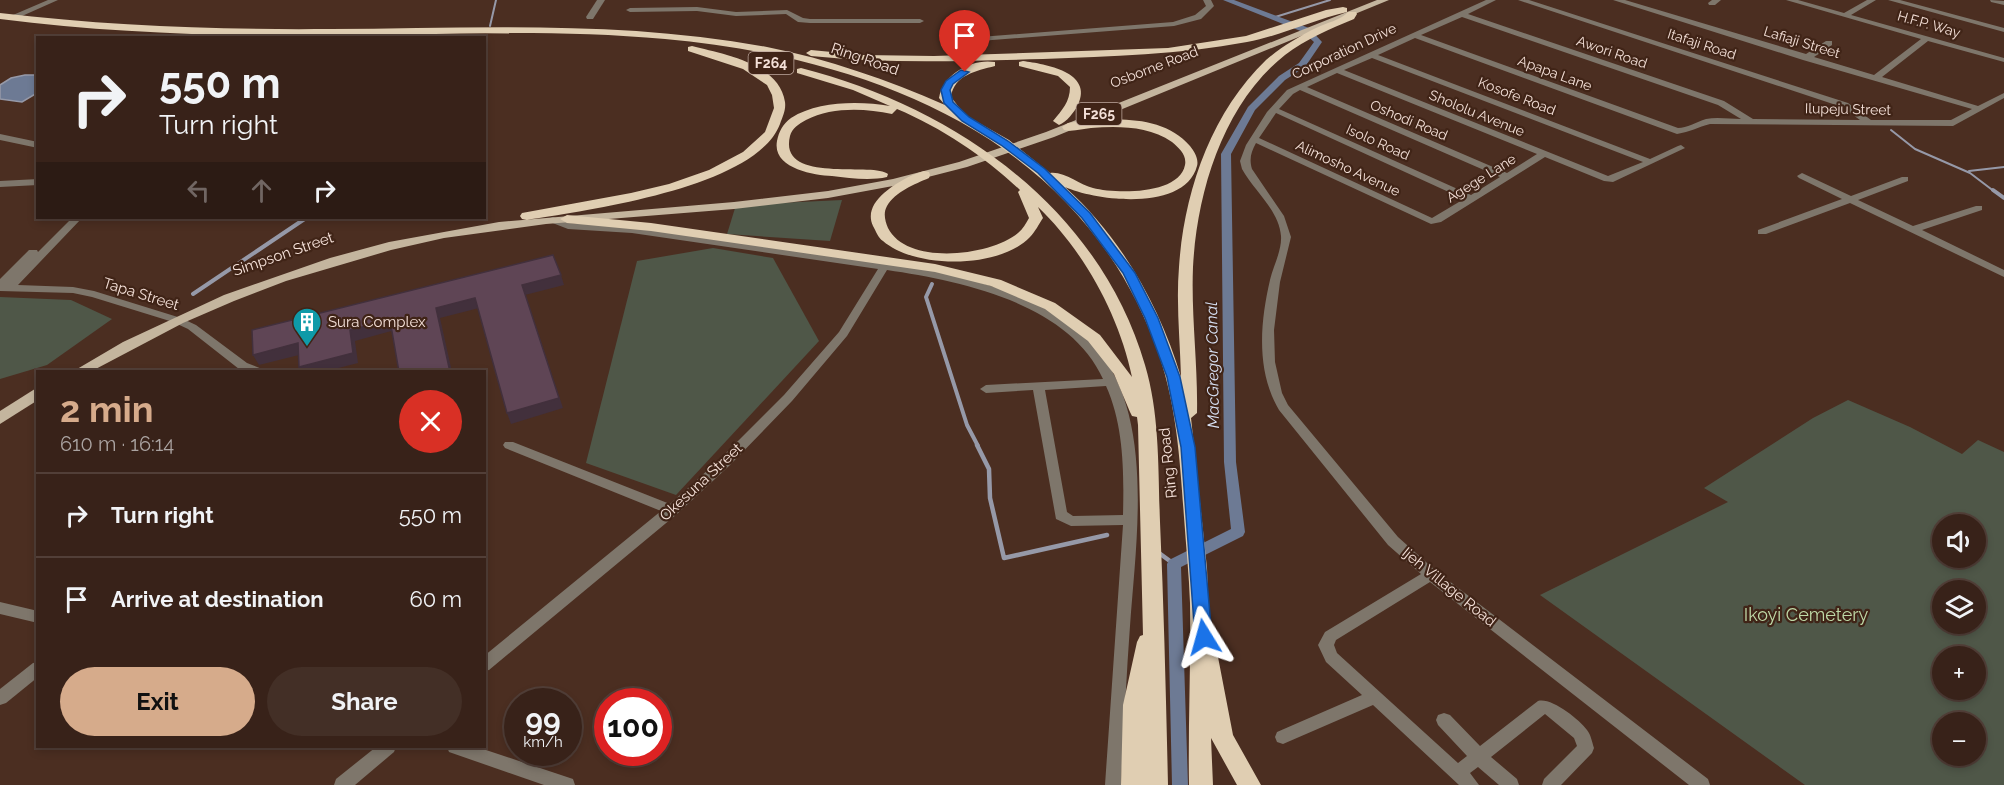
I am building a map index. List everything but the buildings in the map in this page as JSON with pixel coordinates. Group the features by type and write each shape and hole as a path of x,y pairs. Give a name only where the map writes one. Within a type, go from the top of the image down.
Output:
{"highway":[{"path":"1188,447 1190,398 1186,268 1191,221 1217,141 1230,113 1244,93 1292,34 1315,24 1350,17 1348,11"},
{"name":"F265","path":"739,45 885,59 1063,56 1194,48 1292,34 1348,11"},
{"name":"Ring Road","path":"5,17 68,25 161,30 262,33 474,31 492,36 587,40 692,49 743,57 821,76 884,98 971,143 1050,209 1094,263 1128,334 1137,364 1143,389 1149,486 1156,785"},
{"path":"0,27 106,36"},
{"name":"Ring Road","path":"492,36 626,33 739,45 843,70 906,93 965,119 1005,143 1042,171 1092,223 1116,255 1139,292 1173,377 1188,447 1200,616 1198,696 1201,785"},
{"path":"527,216 643,194 695,180 739,159 770,134 779,120 781,100 770,82 748,67 692,49"},
{"path":"965,119 945,98 945,90 950,82 965,72 991,64 1020,64 1048,69 1067,76 1074,84 1077,96 1063,124"},
{"path":"882,174 851,176 818,172 788,157 782,146 785,134 790,127 808,116 831,108 866,105 882,107 934,123"},
{"path":"1042,171 1082,189 1104,194 1132,196 1167,188 1181,181 1192,164 1190,154 1184,145 1166,133 1120,123 1063,124"},
{"name":"F265","path":"924,175 899,188 879,207 879,226 883,234 894,243 920,254 950,258 983,256 1004,249 1029,234 1036,218 1034,207 1020,183"},
{"path":"560,220 651,227 913,265 971,275 996,283 1050,306 1094,338 1122,373 1146,435"},
{"path":"1133,785 1134,705 1153,614"},
{"path":"1200,616 1222,737 1249,785"}],"main road":[{"name":"F265","path":"1348,11 1366,0"},
{"name":"F265","path":"1348,11 1385,0"},
{"name":"Osborne Road","path":"704,206 835,194 924,175 1011,149 1063,124 1292,34"},
{"name":"Osborne Road","path":"704,206 882,174 970,152 1063,124"},
{"name":"Simpson Street","path":"71,370 117,341 264,278 363,246 433,230 527,216 704,206"},
{"path":"82,370 171,318 288,276 390,246 443,234 704,206"},
{"path":"0,419 33,396"}],"street":[{"path":"5,17 54,0"},
{"path":"590,17 601,0"},
{"path":"954,41 1174,24 1198,17 1210,6 1207,0"},
{"name":"Corporation Drive","path":"1269,334 1275,283 1286,239 1281,218 1247,167 1247,153 1255,139 1284,97 1299,87 1492,0"},
{"name":"Itafaji Road","path":"1522,0 1845,105 1869,122"},
{"name":"Lafiaji Street","path":"1617,0 1980,109"},
{"name":"H.F.P. Way","path":"1790,0 2004,60"},
{"path":"1846,15 1872,0"},
{"path":"1892,0 2004,30"},
{"path":"1994,0 2004,3"},
{"path":"630,10 717,10 736,14 787,12 801,20 810,21 920,21"},
{"name":"Awori Road","path":"1461,14 1721,103 1752,121"},
{"name":"Apapa Lane","path":"1414,35 1672,130 1688,130"},
{"path":"1875,78 1927,38"},
{"path":"1806,58 1829,43"},
{"name":"Kosofe Road","path":"1372,55 1651,162"},
{"name":"Shololu Avenue","path":"1336,70 1607,179 1613,179 1651,162"},
{"name":"Oshodi Road","path":"1299,87 1508,177"},
{"name":"Ilupeju Street","path":"1688,130 1700,122 1953,123 2004,95"},
{"name":"Isolo Road","path":"1275,110 1471,199"},
{"path":"0,131 36,139"},
{"path":"0,137 36,145"},
{"name":"Alimosho Avenue","path":"1255,139 1431,221"},
{"path":"1651,162 1681,148"},
{"name":"Agege Lane","path":"1431,221 1438,220 1544,154"},
{"path":"1802,176 2004,274"},
{"path":"1762,232 1905,179"},
{"path":"0,184 36,182"},
{"path":"1912,230 1979,208"},
{"path":"3,287 67,219"},
{"path":"3,287 76,219"},
{"path":"560,220 568,226 632,230 929,273 985,287 1032,306 1055,320 1081,341 1104,367 1111,382 1120,403 1127,441 1128,520 1113,785"},
{"name":"Okesuna Street","path":"486,663 563,597 672,510 724,463 788,398 829,351 848,327 884,267"},
{"name":"Tapa Street","path":"3,287 73,290 171,318 192,327 243,366 253,370"},
{"name":"Ijeh Village Road","path":"1269,334 1270,377 1274,392 1283,407 1393,541 1431,575 1702,785"},
{"path":"986,389 1039,388 1111,382"},
{"path":"1039,388 1061,515 1071,521 1128,520"},
{"path":"509,445 672,510"},
{"path":"1431,575 1330,636 1326,645 1331,657 1471,785"},
{"path":"0,608 36,617"},
{"path":"0,698 36,670"},
{"path":"1283,737 1375,697"},
{"path":"1458,773 1542,706 1548,707 1581,734 1586,748 1550,785"},
{"path":"1444,720 1479,757 1511,785"},
{"path":"342,785 387,748"},
{"path":"458,748 567,785"}],"green space":[{"path":"842,200 830,241 727,234 736,205"},
{"path":"713,248 773,258 819,341 676,495 586,463 637,261"},
{"path":"0,297 71,300 112,319 47,365 0,379"},
{"name":"Ikoyi Cemetery","path":"1848,400 1910,427 1962,454 1978,440 2004,452 2004,785 1805,785 1540,595 1728,502 1704,488 1813,418"}],"water":[{"path":"36,75 36,94 22,102 0,99 0,85 11,78"}],"waterway":[{"path":"490,26 496,0"},
{"name":"MacGregor Canal","path":"1180,785 1174,564 1238,532 1230,462 1226,154 1251,109 1282,78 1302,65 1318,42 1306,30 1227,0"},
{"path":"1272,18 1330,0"},
{"path":"1891,130 1915,149 1970,173 1995,192"},
{"path":"1969,171 2004,167"},
{"path":"1993,190 2004,198"},
{"path":"193,294 305,219"},
{"path":"932,284 926,297 967,425 978,446"},
{"path":"977,445 989,469 990,498 1004,558 1107,535"},
{"path":"1159,553 1174,564"}],"place":[{"name":"Sura Complex","path":"307,348"}],"route":[{"path":"965,72 950,82 945,90 948,103 965,119 1005,143 1042,171 1086,216 1129,273 1151,318 1173,377 1188,447 1200,616 1204,637"}]}
